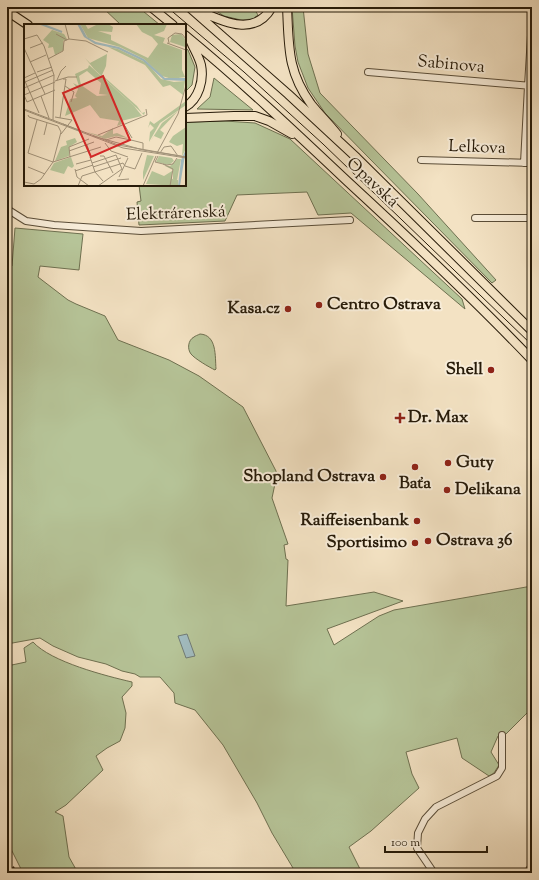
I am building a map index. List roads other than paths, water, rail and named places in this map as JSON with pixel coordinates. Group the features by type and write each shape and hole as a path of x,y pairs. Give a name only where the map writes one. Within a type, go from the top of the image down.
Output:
{"main road":[{"path":"151,7 172,24"},
{"path":"189,7 227,22 243,25 260,21 267,15 272,7"},
{"name":"Opavská","path":"189,7 288,94 357,158 532,331"},
{"path":"287,7 290,54 293,70 299,83 315,108 357,158"},
{"path":"7,11 26,24"},
{"path":"186,106 196,95 202,76 201,64 187,36"},
{"name":"Opavská","path":"187,36 306,142 490,317 532,360"},
{"path":"186,118 255,116 275,124 306,142"}],"street":[{"path":"524,163 530,86 532,19"},
{"name":"Sabinova","path":"368,72 530,86"},
{"name":"Lelkova","path":"421,160 532,163"},
{"name":"Elektrárenská","path":"7,210 26,222 141,231 350,220"},
{"path":"475,218 532,218"},
{"path":"434,873 417,848 418,833 425,819 436,807 497,776 502,768 502,735"},
{"path":"527,873 532,864"}],"water":[{"path":"187,634 195,656 186,658 178,636"}],"tram line":[{"path":"167,7 244,72 323,144 532,345"}],"railway":[{"path":"7,854 16,873"}],"place":[{"name":"Centro Ostrava","path":"319,305"},
{"name":"Kasa.cz","path":"288,309"},
{"name":"Shell","path":"491,370"},
{"name":"Dr. Max","path":"400,418"},
{"name":"Guty","path":"448,463"},
{"name":"Baťa","path":"415,467"},
{"name":"Shopland Ostrava","path":"383,477"},
{"name":"Delikana","path":"447,490"},
{"name":"Raiffeisenbank","path":"417,521"},
{"name":"Ostrava 36","path":"428,541"},
{"name":"Sportisimo","path":"415,543"}]}
